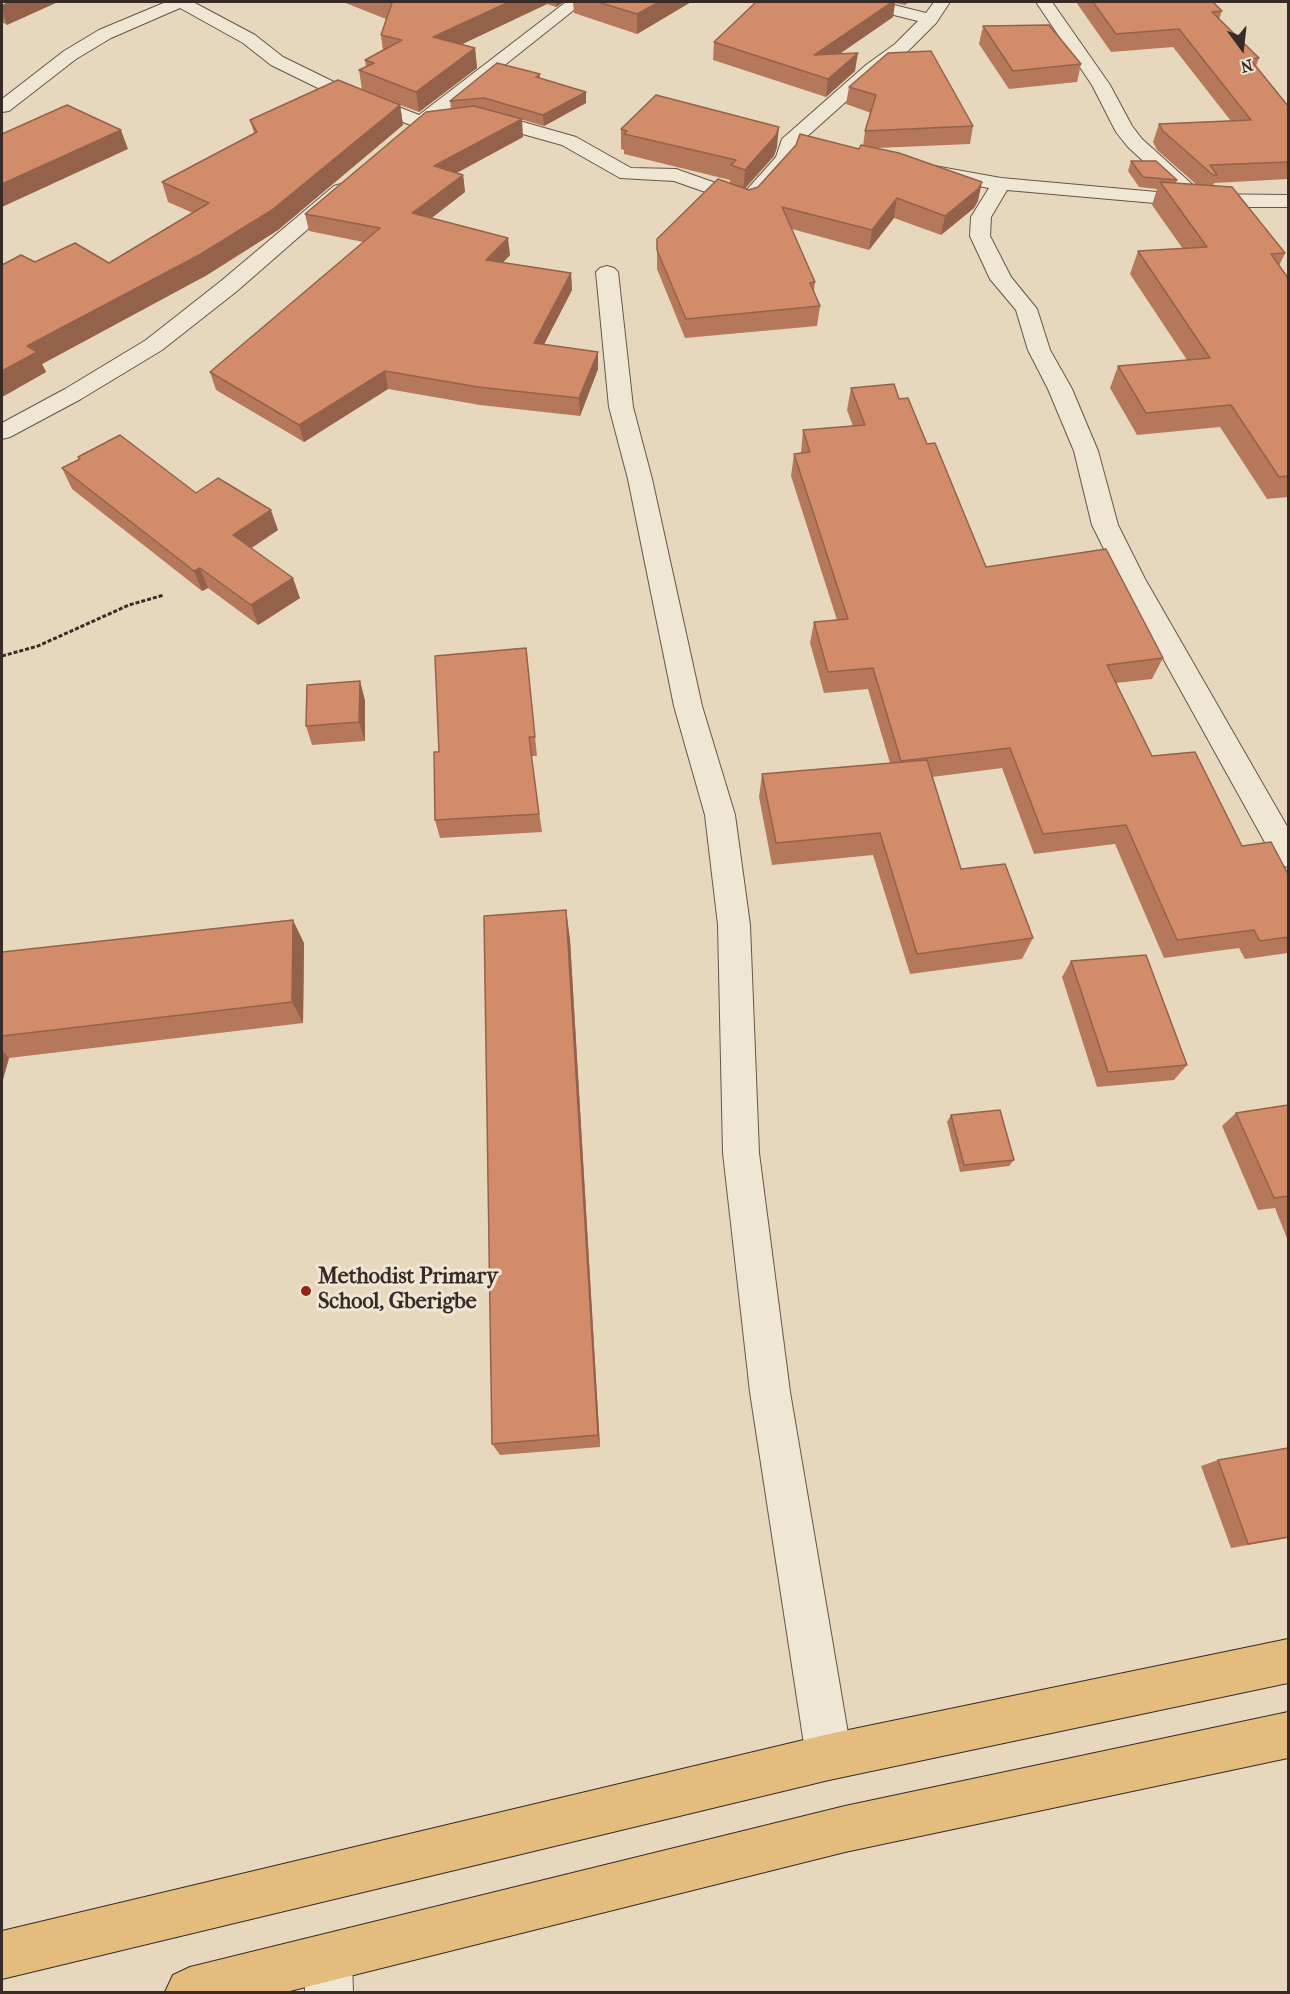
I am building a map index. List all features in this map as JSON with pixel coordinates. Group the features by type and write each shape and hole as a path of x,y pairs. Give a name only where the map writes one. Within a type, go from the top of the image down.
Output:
{"main road":[{"path":"2,1955 829,1757 1288,1661"},
{"path":"190,1992 328,1976 845,1830 1288,1735"}],"street":[{"path":"2,107 70,55 105,34 181,2 249,39 277,61 326,85 420,122 477,115 569,141 627,174 676,175 748,201 785,158 789,143 872,69 901,48 930,19 942,2"},
{"path":"403,136 576,2"},
{"path":"864,2 930,19"},
{"path":"1044,2 1101,85 1123,128 1135,143 1200,201"},
{"path":"789,143 860,158"},
{"path":"915,169 1001,184 1200,201 1288,201"},
{"path":"2,432 73,394 154,345 229,286 359,174"},
{"path":"1001,184 981,217 980,236 1001,279 1026,309 1039,350 1060,389 1086,451 1106,525 1128,570 1288,855"},
{"path":"608,272 621,407 640,478 688,706 720,815 734,925 741,1152 770,1392 829,1757"}],"path":[{"path":"2,656 38,646 129,605 164,595"}],"building":[{"path":"388,2 509,2 433,37 475,48 416,92 359,70 374,63 365,60 402,40 381,35 392,3"},
{"path":"598,2 659,2 637,14"},
{"path":"756,2 892,2 814,55 858,53 828,79 714,42"},
{"path":"1093,2 1213,2 1222,11 1212,12 1259,58 1250,59 1288,106 1288,162 1210,165 1217,175 1213,175 1163,131 1159,124 1251,120 1179,29 1116,34"},
{"path":"1049,25 1081,64 1013,71 983,26"},
{"path":"931,51 973,126 865,131 876,95 849,87 888,53"},
{"path":"497,63 540,74 536,77 586,92 543,115 484,98 450,101"},
{"path":"338,80 400,105 272,210 201,254 27,346 37,352 2,371 2,265 21,255 35,262 75,243 109,263 209,203 162,182 257,132 250,120"},
{"path":"656,95 779,127 776,135 745,170 731,165 736,160 624,134 627,131 621,129"},
{"path":"67,105 121,130 2,184 2,134"},
{"path":"474,106 522,119 434,166 463,175 412,213 508,238 486,260 571,273 534,343 598,352 579,398 478,387 385,371 299,425 210,372 380,228 305,214 426,112"},
{"path":"800,134 859,149 861,145 899,153 982,182 978,189 945,216 897,198 872,230 782,207 815,282 810,283 820,306 686,319 657,250 657,239 718,179 749,190 758,187 796,145"},
{"path":"1131,161 1156,161 1177,180 1143,177"},
{"path":"1160,182 1232,187 1285,253 1271,254 1288,278 1288,476 1279,477 1231,405 1146,413 1118,366 1210,358 1138,251 1207,247"},
{"path":"894,384 899,399 908,398 927,444 935,443 986,567 1106,549 1163,658 1107,665 1152,756 1195,752 1242,846 1271,842 1288,874 1288,937 1260,941 1254,930 1177,940 1126,825 1043,834 1010,748 901,761 873,668 828,672 814,622 848,619 794,454 810,452 803,430 865,425 851,388"},
{"path":"120,435 196,493 218,478 271,510 233,535 293,578 251,605 200,568 194,571 62,468"},
{"path":"526,648 535,737 529,737 539,814 435,820 434,752 439,752 435,656"},
{"path":"360,681 359,722 306,726 307,685"},
{"path":"927,760 961,869 1005,864 1033,938 917,954 880,833 776,843 762,774"},
{"path":"566,910 598,1435 492,1444 484,916"},
{"path":"293,920 292,1002 2,1036 2,952"},
{"path":"1146,955 1187,1065 1108,1072 1071,961"},
{"path":"1288,1105 1288,1196 1274,1198 1236,1113"},
{"path":"1000,1110 1014,1160 964,1165 951,1115"},
{"path":"1288,1448 1288,1537 1248,1544 1218,1460"}],"place":[{"name":"Methodist Primary School, Gberigbe","path":"306,1291"}]}
